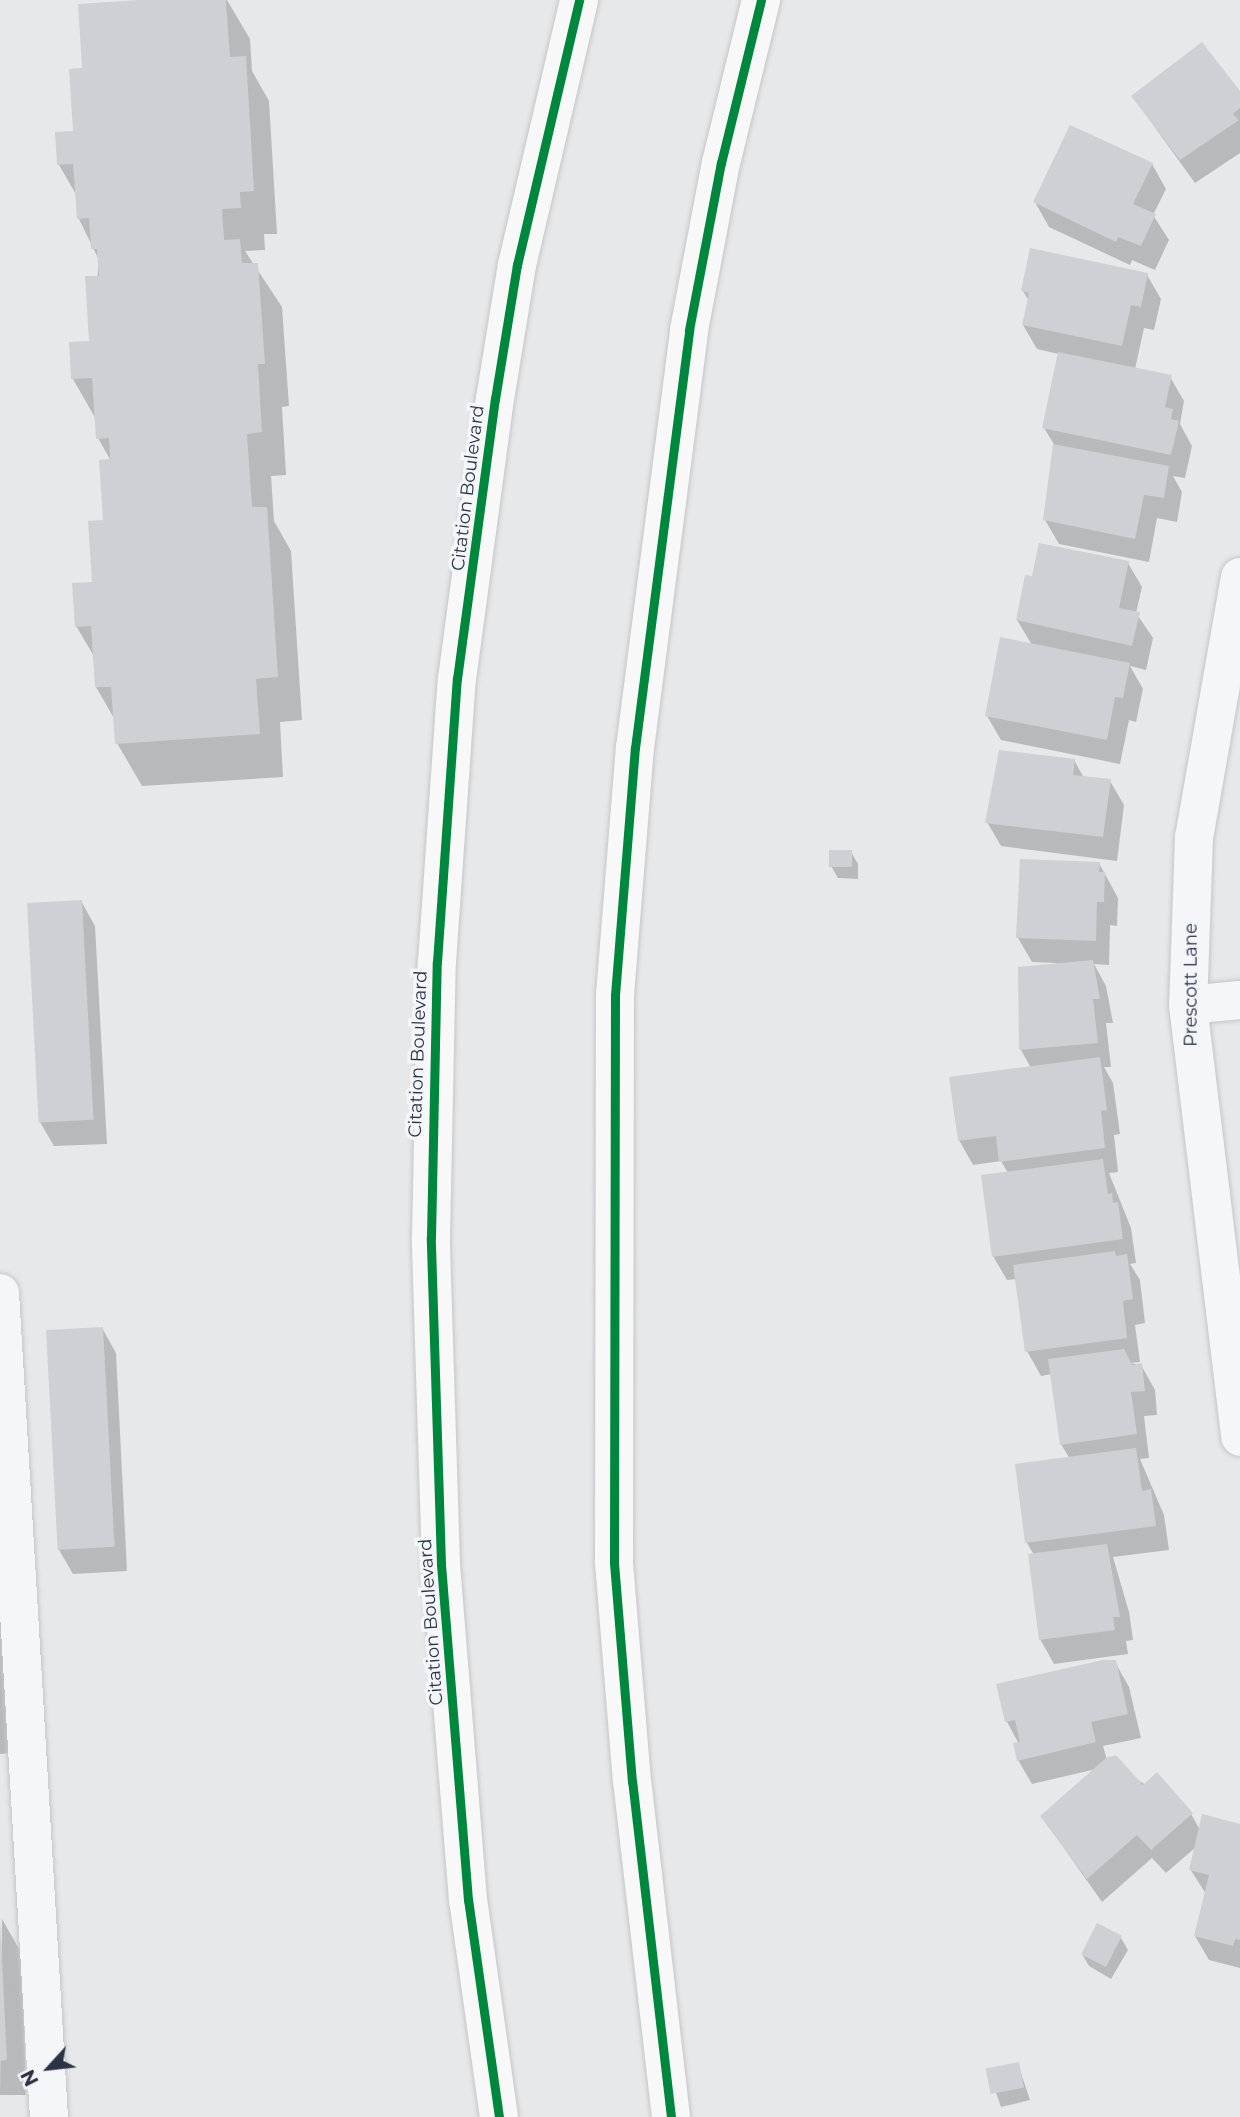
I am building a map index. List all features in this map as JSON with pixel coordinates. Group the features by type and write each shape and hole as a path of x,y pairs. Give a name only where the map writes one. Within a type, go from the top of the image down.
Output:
{"main road":[{"name":"Citation Boulevard","path":"499,2117 468,1900 441,1564 431,1237 436,990 457,679 495,399 517,265 579,0"},
{"path":"671,2117 632,1782 614,1562 615,995 635,748 687,343 721,163 761,0"}],"street":[{"name":"Prescott Lane","path":"1240,576 1203,768 1194,837 1188,1005 1240,1437"},
{"path":"1188,1005 1240,1000"},
{"path":"0,1293 5,1482 49,2117"}],"building":[{"path":"139,0 226,0 230,57 246,56 254,191 240,192 241,208 222,209 224,240 240,239 242,263 258,263 265,364 258,364 262,432 247,434 252,507 267,507 278,677 256,679 260,734 115,744 111,687 95,687 91,626 75,627 72,583 92,582 88,521 103,520 99,460 110,459 109,438 96,439 92,378 71,379 69,342 89,341 85,276 99,276 97,249 91,249 89,218 77,219 73,164 57,165 55,132 73,131 69,69 82,68 78,4"},
{"path":"1202,42 1240,91 1240,108 1233,114 1239,120 1180,160 1131,96"},
{"path":"1070,125 1153,163 1133,204 1156,214 1141,246 1118,237 1116,242 1033,202"},
{"path":"1030,248 1148,273 1141,307 1131,305 1122,346 1022,325 1029,293 1021,291"},
{"path":"1058,352 1172,375 1165,407 1173,409 1171,419 1179,421 1171,455 1042,428"},
{"path":"1053,444 1169,466 1164,498 1144,495 1135,539 1043,520"},
{"path":"1039,543 1129,561 1119,608 1140,612 1132,646 1016,620 1025,575 1032,576"},
{"path":"1000,637 1130,663 1123,698 1115,697 1107,740 985,716"},
{"path":"999,750 1075,759 1073,775 1111,779 1103,837 985,823"},
{"path":"829,850 852,850 852,867 829,867"},
{"path":"1020,859 1100,862 1099,872 1105,872 1104,902 1097,902 1096,941 1016,938"},
{"path":"82,900 94,1120 39,1123 27,903"},
{"path":"1093,960 1100,999 1093,999 1098,1043 1019,1050 1018,967"},
{"path":"1100,1057 1107,1110 1101,1111 1105,1148 999,1162 996,1136 958,1141 949,1077"},
{"path":"1103,1159 1108,1194 1112,1193 1113,1203 1118,1202 1123,1239 992,1257 981,1175"},
{"path":"1115,1251 1116,1256 1127,1254 1133,1299 1123,1301 1127,1338 1025,1352 1013,1265"},
{"path":"103,1327 115,1547 58,1550 46,1330"},
{"path":"1124,1349 1132,1365 1142,1363 1145,1391 1131,1392 1137,1434 1060,1445 1048,1359"},
{"path":"1136,1448 1142,1491 1151,1489 1156,1526 1025,1543 1015,1464"},
{"path":"1107,1544 1120,1617 1113,1617 1115,1630 1039,1640 1028,1554"},
{"path":"1103,1660 1116,1660 1128,1714 1091,1722 1096,1742 1017,1761 1013,1743 1020,1742 1015,1720 1005,1722 996,1684"},
{"path":"1116,1755 1143,1785 1157,1772 1193,1813 1151,1850 1137,1835 1087,1879 1040,1816 1106,1758"},
{"path":"1202,1814 1240,1824 1240,1940 1235,1939 1233,1946 1194,1936 1209,1875 1189,1870"},
{"path":"0,1918 7,2060 0,2061"},
{"path":"1097,1923 1122,1936 1106,1967 1081,1954"},
{"path":"1019,2062 1024,2088 991,2094 986,2068"}],"cycle path":[{"path":"499,2117 468,1900 441,1564 431,1237 437,962 457,679 495,399 517,265 579,0"},
{"path":"671,2117 632,1782 614,1562 615,995 635,748 689,330 721,163 761,0"}]}
